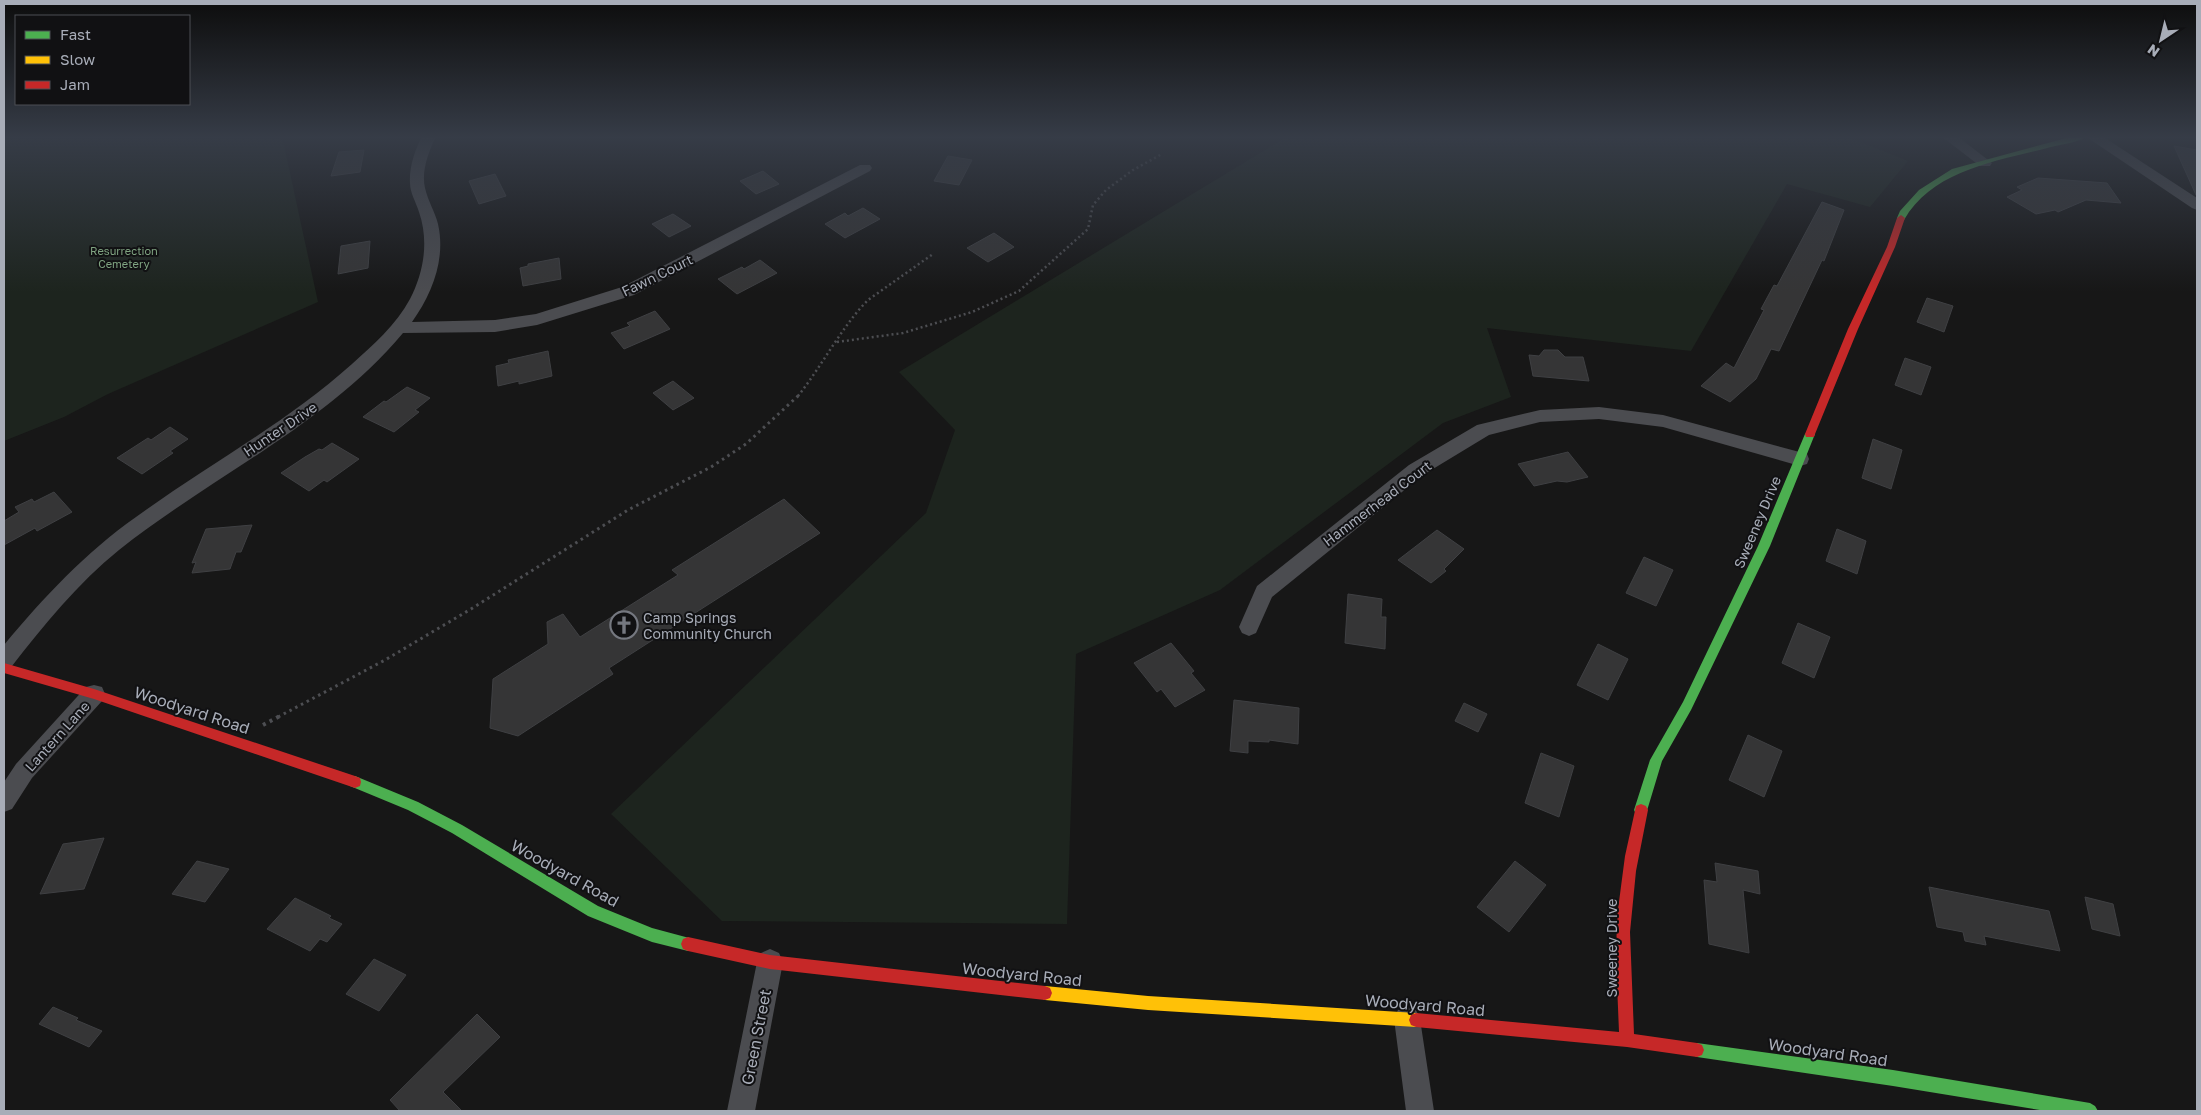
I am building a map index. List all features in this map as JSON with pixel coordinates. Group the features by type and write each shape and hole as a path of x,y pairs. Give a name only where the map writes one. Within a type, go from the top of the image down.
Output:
{"main road":[{"name":"Sweeney Drive","path":"1627,1040 1623,934 1632,849 1643,802 1656,760 1687,706 1756,563 1853,329 1891,247 1903,213 1922,192 1928,188"},
{"name":"Woodyard Road","path":"4,668 94,694 347,779 413,806 457,829 593,911 652,935 704,948 770,962 909,979 1148,1003 1407,1019 1627,1040 1892,1078 2090,1111"}],"street":[{"name":"Hunter Drive","path":"4,660 53,599 112,546 187,491 327,397 401,327 428,276 434,251 429,216 419,188"},
{"name":"Fawn Court","path":"401,327 453,328 495,326 537,319 628,292 827,188"},
{"path":"2171,188 2197,205"},
{"name":"Hammerhead Court","path":"1249,627 1264,592 1416,470 1483,430 1540,416 1599,413 1663,420 1800,460"},
{"name":"Lantern Lane","path":"4,802 24,771 94,694"},
{"name":"Green Street","path":"741,1111 770,962"},
{"path":"1407,1019 1420,1111"}],"path":[{"path":"837,342 903,333 972,312 1019,291 1088,229 1093,205 1109,188"},
{"path":"247,745 265,723 385,660 471,609 628,510 711,467 746,444 797,396 817,372 859,310 868,300 933,254"}],"green space":[{"name":"Resurrection Cemetery","path":"4,188 293,188 318,302 108,394 64,417 4,441"},
{"path":"1202,188 1785,188 1691,351 1487,328 1511,397 1443,423 1220,590 1076,654 1067,924 722,921 611,814 926,513 955,430 899,372"},
{"path":"1802,188 1886,188 1870,207"}],"building":[{"path":"472,188 502,188 506,196 479,204"},
{"path":"749,188 770,188 756,194"},
{"path":"2019,188 2111,188 2121,203 2086,200 2058,212 2055,210 2036,214 2007,197 2022,190"},
{"path":"2193,188 2197,188 2196,195"},
{"path":"1822,202 1844,210 1824,261 1822,260 1779,351 1771,349 1756,379 1730,402 1701,386 1726,363 1734,368 1764,310 1761,309 1774,285 1777,286"},
{"path":"863,208 880,219 845,238 825,224 845,213 848,216"},
{"path":"673,214 691,226 669,237 652,224"},
{"path":"994,233 1014,247 988,262 967,248"},
{"path":"370,241 368,268 338,274 341,246"},
{"path":"559,258 561,279 523,286 520,268 528,266 528,264"},
{"path":"760,260 777,273 737,294 718,279 742,267 744,269"},
{"path":"1927,298 1953,306 1944,332 1917,322"},
{"path":"655,311 670,329 624,349 611,333 630,326 627,323"},
{"path":"1544,350 1558,350 1565,357 1583,357 1589,381 1533,376 1529,355 1539,356"},
{"path":"548,351 552,376 519,384 519,381 498,386 496,366 509,363 508,360"},
{"path":"1905,358 1931,367 1921,395 1895,385"},
{"path":"673,381 694,398 673,410 653,393"},
{"path":"407,387 430,398 415,410 419,412 394,432 363,417 384,401 386,402"},
{"path":"170,427 188,439 170,451 173,453 142,474 117,458 148,438 151,440"},
{"path":"1873,439 1902,450 1891,489 1862,478"},
{"path":"332,443 359,459 327,482 324,480 309,491 281,473 305,457 319,449 322,450"},
{"path":"1568,452 1588,477 1534,486 1518,464"},
{"path":"54,492 72,512 37,531 35,528 4,545 4,521 19,512 15,507 32,499 34,502"},
{"path":"784,499 820,533 609,668 613,674 518,736 490,728 493,679 548,644 547,622 563,614 580,637 678,575 672,570"},
{"path":"252,525 241,552 236,552 230,569 192,573 196,562 192,563 206,529"},
{"path":"1837,529 1866,541 1857,574 1826,561"},
{"path":"1437,530 1464,549 1444,569 1446,571 1431,583 1398,560"},
{"path":"1644,557 1673,570 1656,606 1626,593"},
{"path":"1348,594 1382,599 1381,617 1386,617 1385,649 1345,643"},
{"path":"1798,623 1830,637 1814,678 1782,663"},
{"path":"1171,643 1194,671 1191,673 1205,690 1175,707 1161,689 1157,692 1134,663"},
{"path":"1598,644 1628,659 1608,700 1577,685"},
{"path":"1234,700 1299,708 1298,744 1269,740 1269,742 1248,741 1248,753 1230,751"},
{"path":"1464,703 1487,714 1478,732 1455,721"},
{"path":"1748,735 1782,751 1764,797 1729,780"},
{"path":"1541,753 1574,766 1559,817 1525,803"},
{"path":"104,838 84,889 40,894 63,844"},
{"path":"197,861 229,869 205,902 172,894"},
{"path":"1515,861 1546,885 1509,932 1477,907"},
{"path":"1715,863 1758,871 1760,894 1743,890 1749,953 1709,944 1704,880 1717,882"},
{"path":"1929,887 2049,911 2060,951 1984,936 1986,945 1965,941 1963,932 1937,927"},
{"path":"2085,897 2113,904 2120,936 2092,929"},
{"path":"295,898 331,916 329,918 342,924 327,942 320,939 310,951 267,929"},
{"path":"374,959 406,975 379,1011 346,994"},
{"path":"53,1007 78,1018 76,1020 102,1031 89,1047 39,1024"},
{"path":"477,1014 500,1037 443,1092 462,1111 400,1111 390,1100"}],"traffic: fast":[{"path":"1901,218 1903,213 1922,192 1928,188"},
{"path":"1641,810 1656,760 1687,706 1764,546 1810,434"},
{"path":"355,782 413,806 457,829 593,911 652,935 688,944"},
{"path":"1697,1050 1893,1078 2090,1111"}],"traffic: slow":[{"path":"1045,993 1148,1003 1416,1020"}],"traffic: jam":[{"path":"1810,434 1853,329 1891,247 1901,218"},
{"path":"4,668 94,694 355,782"},
{"path":"1627,1040 1623,932 1629,871 1641,810"},
{"path":"688,944 770,962 1045,993"},
{"path":"1416,1020 1627,1040 1697,1050"}],"place":[{"name":"Camp Springs Community Church","path":"624,625"}]}
